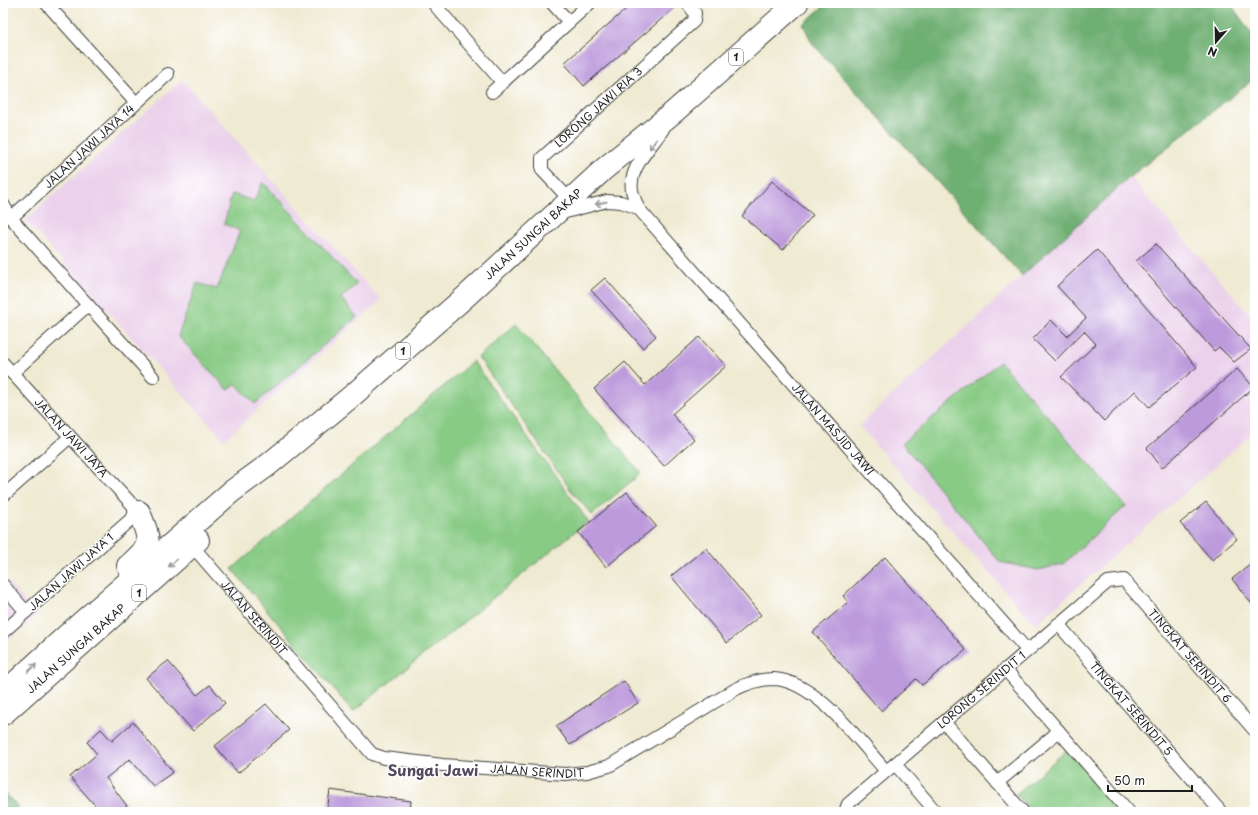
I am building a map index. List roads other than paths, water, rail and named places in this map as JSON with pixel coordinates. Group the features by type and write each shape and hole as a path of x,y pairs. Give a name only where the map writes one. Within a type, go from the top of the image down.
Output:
{"highway":[{"name":"JALAN SUNGAI BAKAP","path":"3,714 187,540 231,492 268,465 353,395 464,298 604,169 675,111 797,3"},
{"name":"JALAN SUNGAI BAKAP","path":"3,694 66,636 187,540 260,479 268,465"},
{"path":"139,512 166,531 173,529 216,498 231,492"},
{"path":"66,636 103,588 140,555 148,545 148,534 139,512"}],"street":[{"path":"46,3 136,103"},
{"path":"433,3 503,83"},
{"path":"552,3 569,22"},
{"path":"492,92 590,3"},
{"name":"LORONG JAWI RIA 3","path":"570,200 542,170 542,158 694,21 695,13 686,3"},
{"name":"JALAN JAWI JAYA 14","path":"11,218 168,74"},
{"name":"JALAN MASJID JAWI","path":"675,111 637,166 632,179 632,189 638,208 1027,650"},
{"path":"554,215 607,201 621,202 638,208"},
{"path":"3,204 11,218 153,377"},
{"path":"12,374 88,305"},
{"name":"JALAN JAWI JAYA","path":"3,363 139,512"},
{"path":"3,496 70,437"},
{"name":"JALAN JAWI JAYA 1","path":"3,632 139,512"},
{"name":"JALAN SERINDIT","path":"187,540 372,754 384,758 443,765 563,774 587,772 608,766 749,682 775,679 804,688 832,711 936,812"},
{"name":"LORONG SERINDIT 1","path":"845,812 848,804 1108,582 1124,580"},
{"name":"TINGKAT SERINDIT 6","path":"1124,580 1255,731"},
{"path":"3,585 26,612"},
{"name":"TINGKAT SERINDIT 5","path":"1058,624 1220,812"},
{"path":"1005,669 1129,812"},
{"path":"944,722 1023,812"},
{"path":"997,783 1059,731"}],"district":[{"name":"Sungai Jawi","path":"433,771"}]}
